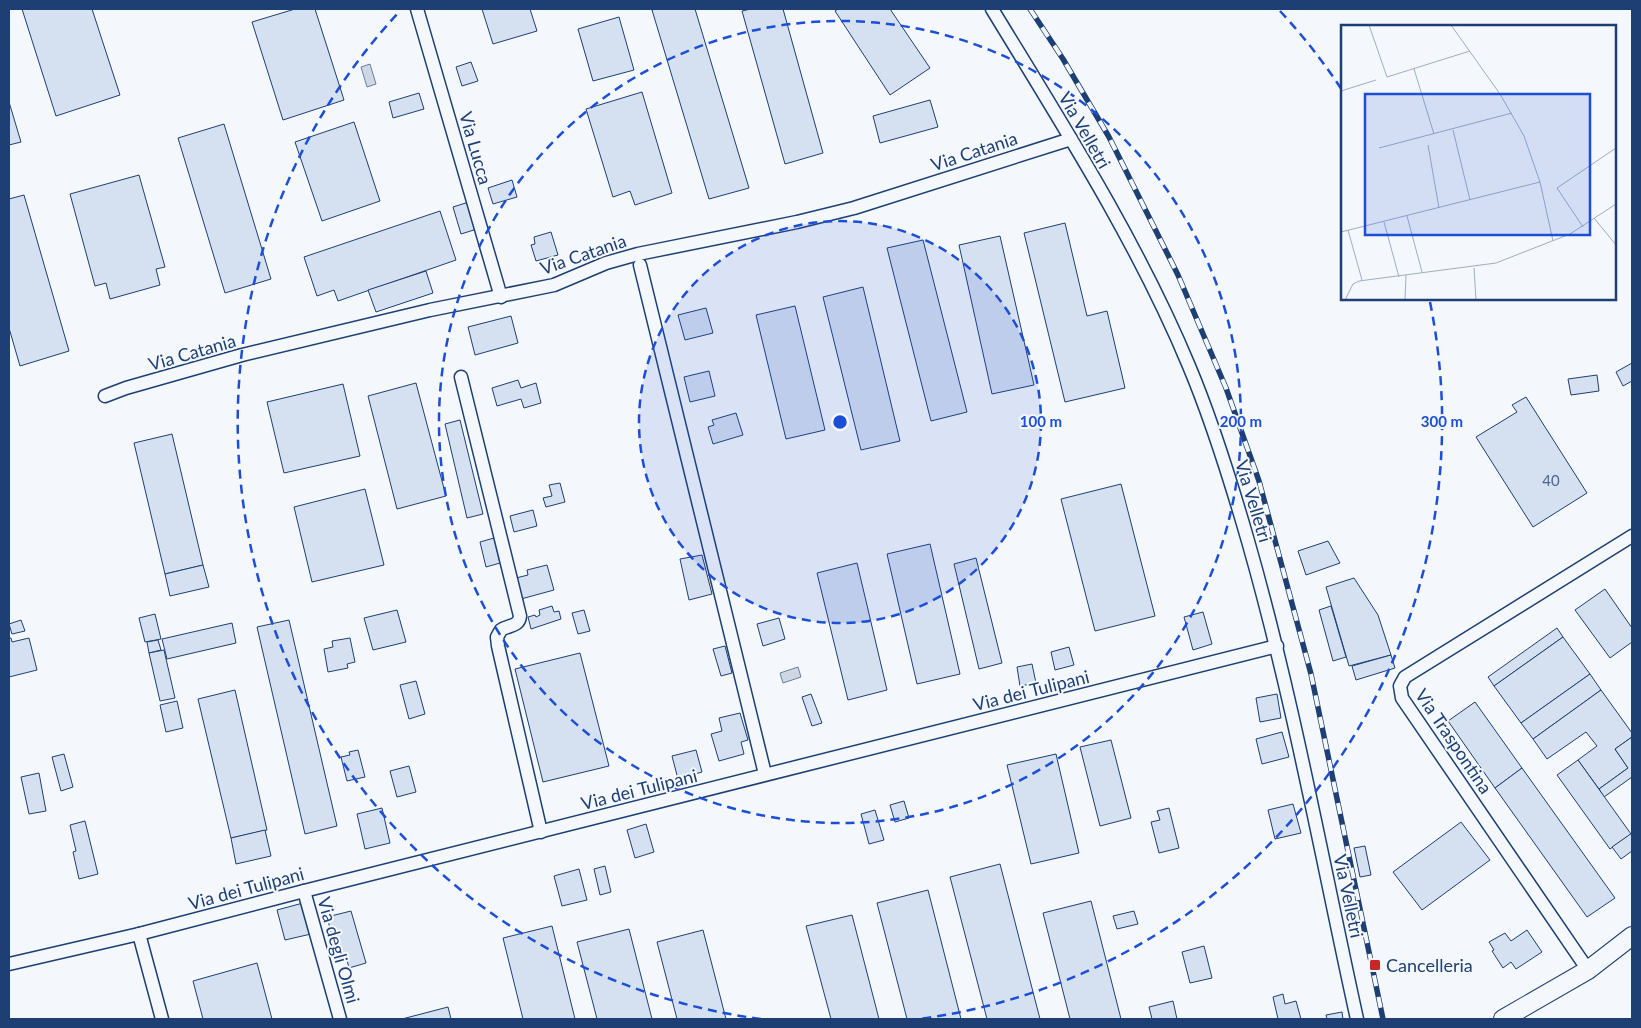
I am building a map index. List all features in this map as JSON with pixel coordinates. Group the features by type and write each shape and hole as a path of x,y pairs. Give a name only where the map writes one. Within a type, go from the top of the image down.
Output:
{"street":[{"name":"Via Lucca","path":"417,9 501,297"},
{"name":"Via Velletri","path":"992,9 1071,139 1124,233 1189,365 1237,503 1277,646 1357,1019"},
{"name":"Via Catania","path":"105,396 126,388 242,355 415,314 562,283 606,263 638,254 778,226 854,208 1071,139"},
{"path":"640,264 765,774"},
{"path":"461,377 520,616 517,624 501,630 497,637 541,832"},
{"name":"Via Traspontina","path":"1588,970 1402,698 1400,686 1405,677 1632,536"},
{"name":"Via dei Tulipani","path":"9,964 139,934 765,774 1277,646"},
{"name":"Via degli Olmi","path":"304,891 340,1019"},
{"path":"139,934 162,1019"},
{"path":"1503,1019 1588,970 1632,936"}],"shaded area":[{"path":"370,64 376,84 367,87 361,67"},
{"path":"798,667 801,677 783,683 780,673"}],"building":[{"path":"22,9 92,9 120,95 56,116"},
{"path":"295,9 315,9 344,100 283,120 252,22"},
{"path":"482,9 530,9 537,31 493,44"},
{"path":"695,9 749,188 709,199 652,10"},
{"path":"751,9 783,9 823,153 785,164 742,11"},
{"path":"838,9 890,9 930,68 890,95 835,11"},
{"path":"619,17 634,70 593,81 578,29"},
{"path":"471,62 478,81 462,86 456,67"},
{"path":"642,92 672,193 635,205 630,191 613,197 586,109"},
{"path":"419,93 424,109 393,118 389,102"},
{"path":"930,100 938,127 880,143 873,116"},
{"path":"9,102 21,142 9,145"},
{"path":"354,122 380,201 322,221 295,142"},
{"path":"224,124 271,279 225,293 178,138"},
{"path":"139,175 165,267 156,269 160,285 110,299 106,283 95,286 70,194"},
{"path":"512,180 517,197 493,204 488,188"},
{"path":"24,195 69,351 20,366 9,328 9,199"},
{"path":"469,202 477,229 461,234 453,207"},
{"path":"440,211 456,260 338,301 334,290 317,296 304,257"},
{"path":"1065,223 1087,316 1107,311 1125,388 1065,402 1024,233"},
{"path":"551,232 558,255 536,261 531,245 535,244 534,237"},
{"path":"1000,236 1034,385 992,394 959,245"},
{"path":"923,240 967,412 931,421 887,248"},
{"path":"426,271 433,293 376,312 368,290"},
{"path":"863,287 900,441 861,450 823,297"},
{"path":"795,306 825,430 786,439 756,315"},
{"path":"706,308 713,333 685,340 678,315"},
{"path":"511,316 518,343 475,355 468,327"},
{"path":"1632,363 1632,381 1623,386 1616,372"},
{"path":"709,371 715,396 690,402 684,377"},
{"path":"1597,375 1599,391 1571,395 1568,379"},
{"path":"518,380 521,388 536,383 541,403 524,408 521,399 497,406 492,388"},
{"path":"416,383 446,496 397,509 368,396"},
{"path":"343,384 360,456 284,473 267,402"},
{"path":"1526,397 1587,493 1533,527 1476,437 1517,412 1512,405"},
{"path":"736,413 743,435 713,444 708,427 714,425 712,420"},
{"path":"460,420 483,514 467,518 445,424"},
{"path":"172,434 203,565 165,574 134,443"},
{"path":"560,483 565,502 546,507 543,498 552,496 549,485"},
{"path":"1121,484 1155,616 1095,631 1061,499"},
{"path":"365,489 384,565 312,582 294,507"},
{"path":"533,510 537,526 514,532 510,516"},
{"path":"494,538 500,563 486,567 480,542"},
{"path":"1328,541 1340,563 1306,575 1298,551"},
{"path":"930,544 960,674 917,684 887,554"},
{"path":"702,555 712,594 689,600 680,559"},
{"path":"976,558 1002,663 979,669 954,564"},
{"path":"857,563 887,690 848,700 817,573"},
{"path":"203,565 209,587 170,596 165,574"},
{"path":"547,565 554,590 521,599 516,578 528,575 527,570"},
{"path":"1354,578 1378,615 1391,655 1349,666 1326,587"},
{"path":"1605,589 1632,628 1632,642 1610,658 1575,610"},
{"path":"552,606 554,612 559,611 561,619 531,629 528,617 535,615 536,617 540,615 539,610"},
{"path":"1331,606 1346,657 1333,661 1319,610"},
{"path":"397,610 406,642 373,650 364,618"},
{"path":"584,610 590,631 578,634 572,613"},
{"path":"1203,612 1212,644 1193,650 1184,617"},
{"path":"155,614 161,639 145,642 139,618"},
{"path":"779,618 785,639 763,646 757,624"},
{"path":"21,620 25,631 12,634 9,624"},
{"path":"289,620 337,826 305,834 257,627"},
{"path":"232,623 236,643 167,659 162,639"},
{"path":"1557,628 1563,637 1494,686 1488,677"},
{"path":"1563,637 1590,674 1521,723 1494,686"},
{"path":"9,638 11,638 12,642 29,638 37,670 9,677"},
{"path":"350,638 355,662 347,664 348,668 328,672 324,649 333,647 332,641"},
{"path":"158,640 161,650 149,653 147,642"},
{"path":"725,646 732,673 721,676 713,649"},
{"path":"1069,647 1074,665 1055,670 1051,652"},
{"path":"164,650 175,698 160,701 149,653"},
{"path":"580,653 609,766 543,782 515,669"},
{"path":"1391,655 1395,668 1356,680 1352,666"},
{"path":"1032,664 1036,683 1020,686 1017,667"},
{"path":"1590,674 1601,690 1533,739 1521,723"},
{"path":"416,681 425,714 409,719 400,685"},
{"path":"235,690 267,830 231,838 198,699"},
{"path":"1601,690 1632,733 1632,737 1615,749 1628,768 1599,789 1578,760 1597,746 1586,732 1547,759 1533,739"},
{"path":"811,694 822,723 812,726 802,697"},
{"path":"1277,694 1281,718 1260,722 1256,698"},
{"path":"177,701 183,728 166,732 160,705"},
{"path":"1475,702 1522,768 1495,788 1448,721"},
{"path":"740,713 748,740 741,742 744,754 719,761 711,734 722,731 719,718"},
{"path":"1282,732 1289,757 1262,764 1256,739"},
{"path":"1632,737 1632,777 1604,797 1599,789 1628,768 1615,749"},
{"path":"1111,740 1131,818 1100,826 1080,747"},
{"path":"358,750 365,777 347,781 341,757 350,755 349,752"},
{"path":"696,750 702,772 678,779 672,756"},
{"path":"64,754 73,787 61,791 52,757"},
{"path":"1056,754 1079,853 1031,864 1007,765"},
{"path":"1578,760 1631,834 1610,849 1557,775"},
{"path":"409,766 416,792 397,797 390,771"},
{"path":"1522,768 1615,898 1587,917 1495,788"},
{"path":"39,773 46,811 29,814 21,777"},
{"path":"904,801 909,818 895,822 890,805"},
{"path":"1293,804 1301,833 1275,839 1268,810"},
{"path":"382,808 390,843 365,849 357,814"},
{"path":"1169,808 1179,848 1159,853 1151,822 1160,820 1157,811"},
{"path":"875,810 884,840 869,844 861,814"},
{"path":"85,821 98,874 79,879 73,852 76,851 70,825"},
{"path":"1461,822 1490,860 1422,910 1393,872"},
{"path":"646,824 654,852 635,858 627,830"},
{"path":"265,830 271,856 236,864 231,838"},
{"path":"1632,833 1632,851 1621,859 1612,847"},
{"path":"1365,846 1371,875 1360,877 1354,848"},
{"path":"1000,864 1040,1019 987,1019 950,877"},
{"path":"605,866 611,892 600,895 594,869"},
{"path":"579,869 587,900 562,906 554,876"},
{"path":"928,890 961,1019 907,1019 877,903"},
{"path":"1091,901 1121,1019 1070,1019 1043,913"},
{"path":"303,903 311,934 285,940 277,910"},
{"path":"351,911 366,963 349,968 346,956 338,958 327,917"},
{"path":"1134,911 1138,924 1117,929 1113,916"},
{"path":"852,915 879,1019 831,1019 806,926"},
{"path":"552,926 575,1019 523,1019 503,938"},
{"path":"629,929 652,1019 597,1019 577,942"},
{"path":"703,930 726,1019 677,1019 657,942"},
{"path":"1527,930 1542,952 1516,969 1511,962 1503,968 1492,951 1494,950 1489,942 1505,933 1511,941"},
{"path":"1204,946 1212,978 1190,983 1182,952"},
{"path":"257,963 272,1019 203,1019 193,981"},
{"path":"1283,994 1285,1004 1296,1001 1301,1019 1278,1019 1273,997"},
{"path":"1173,1001 1177,1019 1152,1019 1149,1007"},
{"path":"448,1007 451,1019 402,1019"},
{"path":"1342,1012 1343,1019 1327,1019 1326,1015"}],"railway":[{"path":"1030,9 1063,59 1109,137 1178,275 1226,388 1259,481 1311,674 1383,1019"}],"place":[{"name":"Cancelleria","path":"1375,965"}]}
